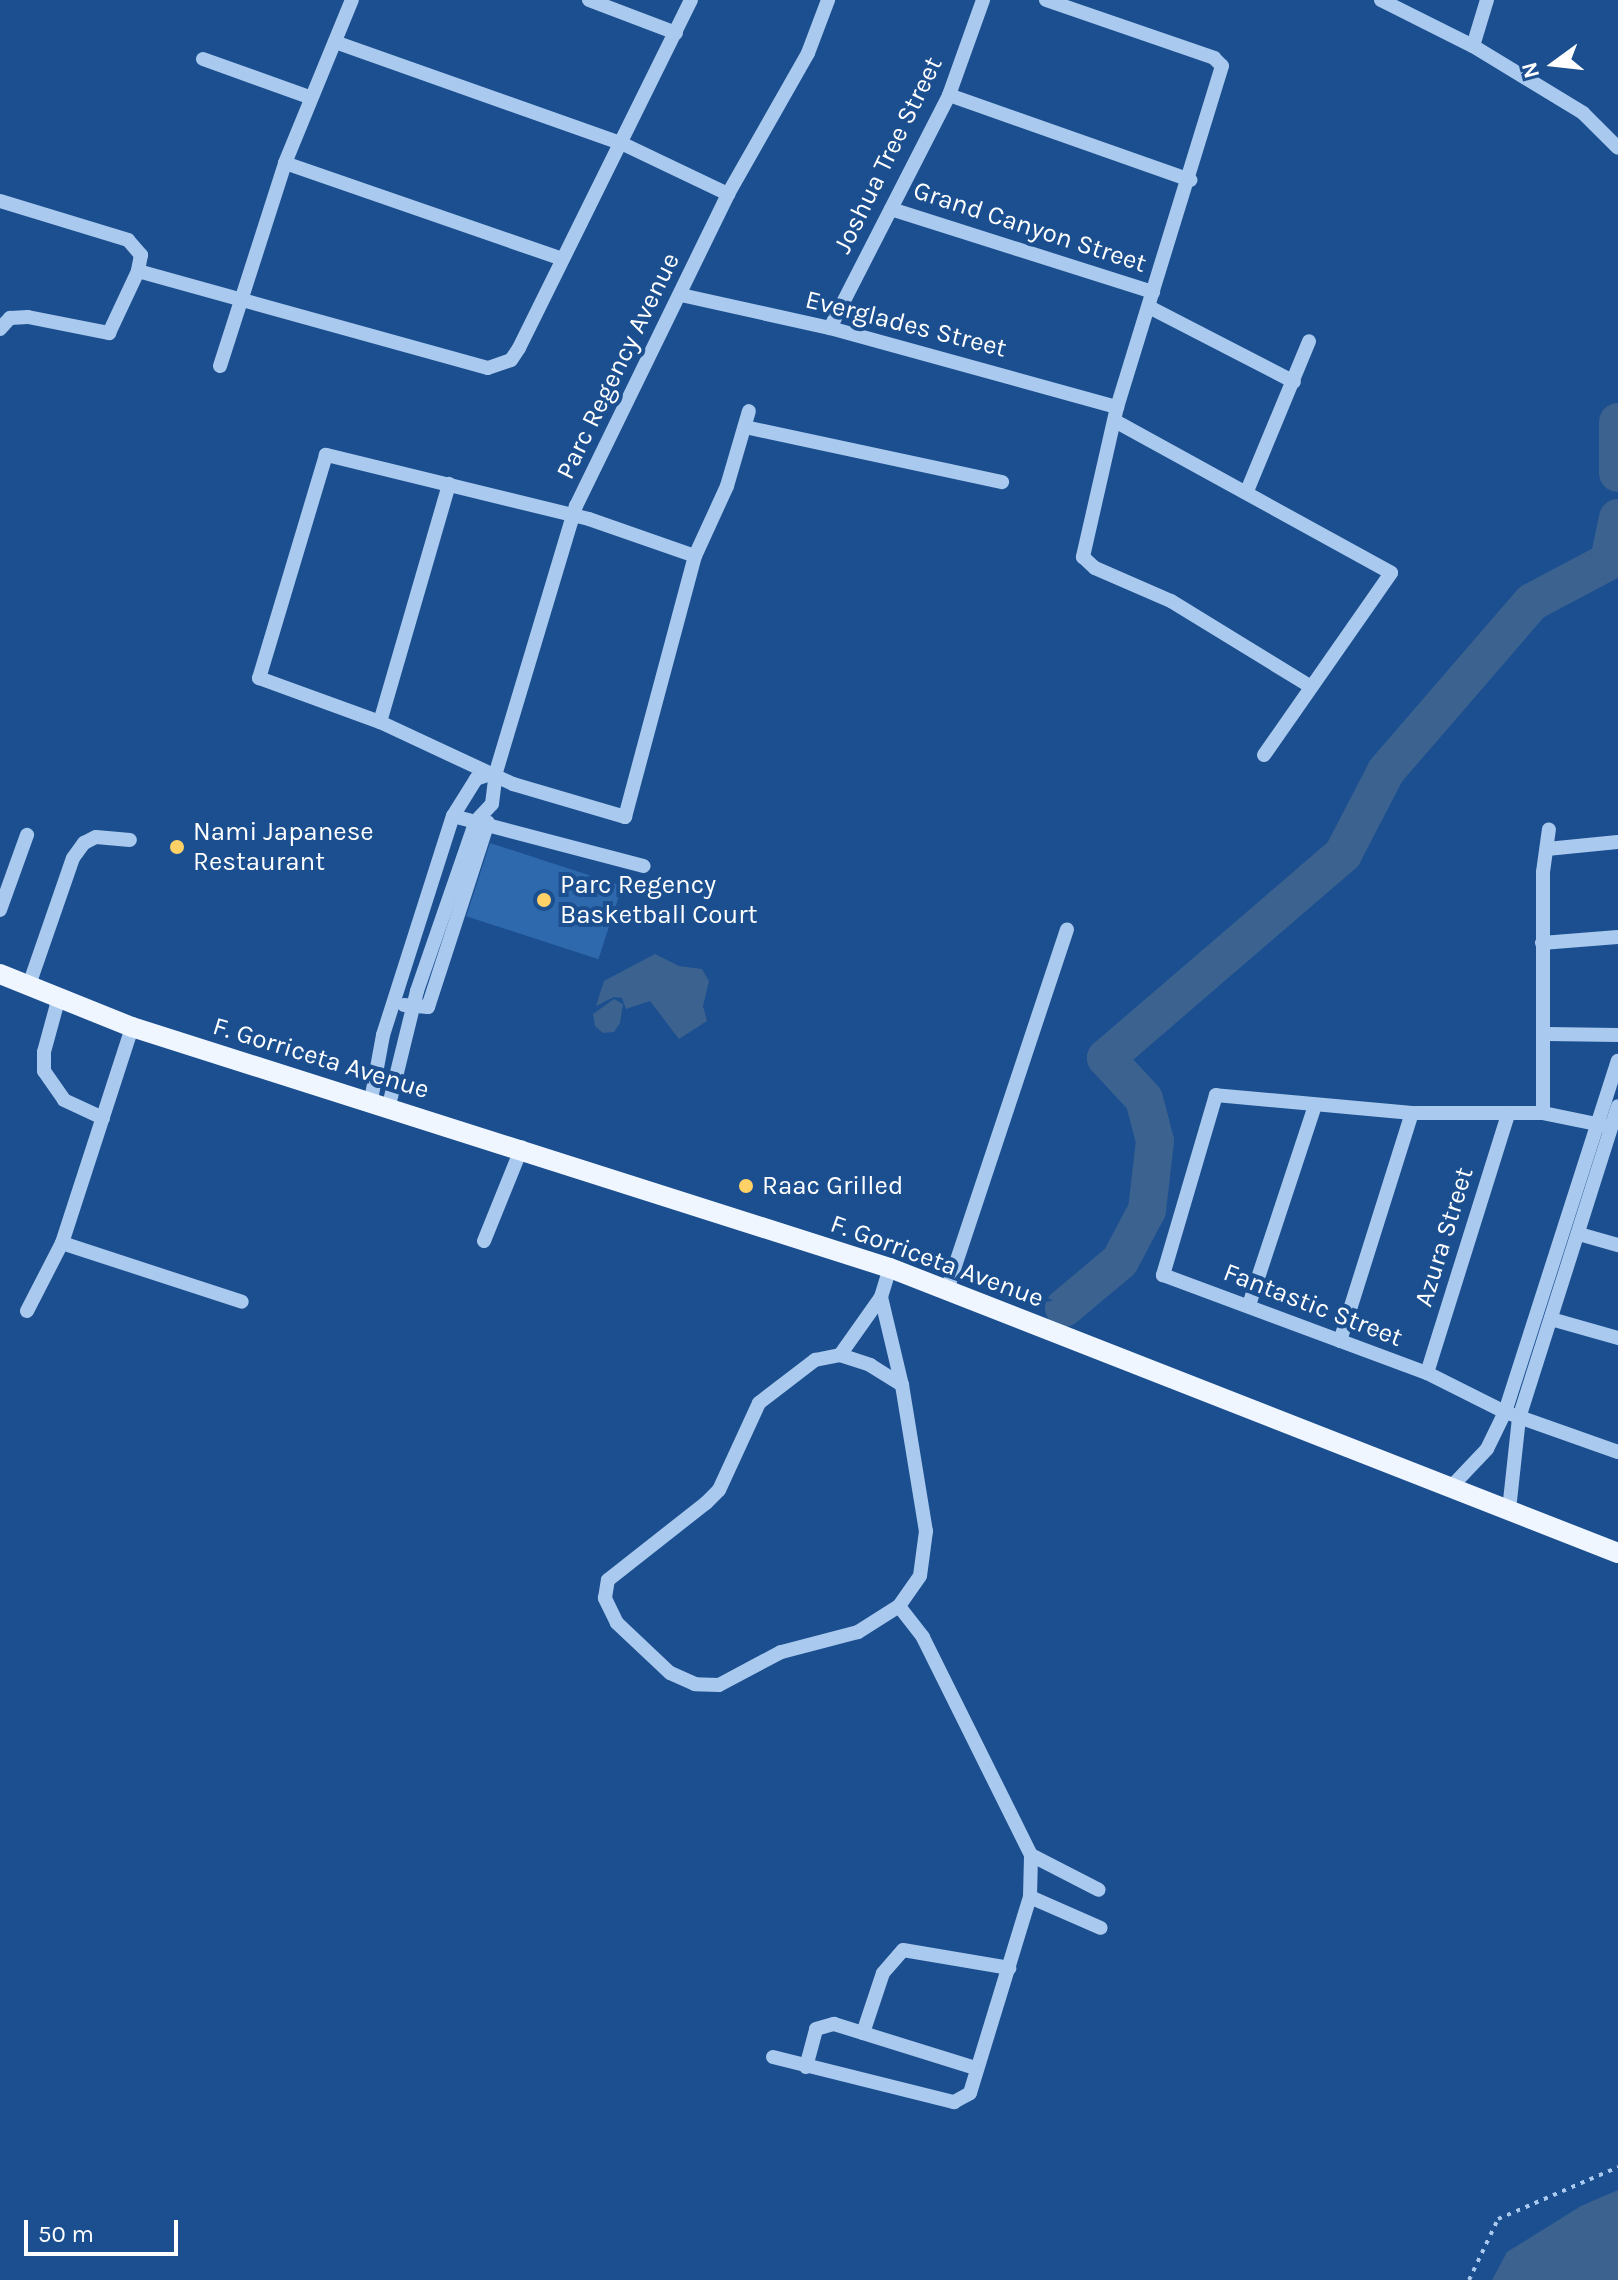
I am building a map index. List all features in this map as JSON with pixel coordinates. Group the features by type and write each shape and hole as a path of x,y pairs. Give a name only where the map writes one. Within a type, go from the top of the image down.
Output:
{"main road":[{"name":"F. Gorriceta Avenue","path":"0,974 132,1027 522,1147 890,1268 1618,1553"}],"street":[{"path":"220,366 285,163 309,97 352,0"},
{"path":"589,0 676,33"},
{"path":"138,271 242,297 488,368 514,356 560,258 691,0"},
{"name":"Parc Regency Avenue","path":"412,1007 428,1007 435,988 482,822 492,804 496,772 575,515 728,194 808,53 828,0"},
{"name":"Joshua Tree Street","path":"830,328 949,95 983,0"},
{"path":"1046,0 1221,63 1190,180 1116,414 1083,557 1095,568 1171,601 1308,685 1264,755"},
{"path":"1381,0 1473,46 1583,113 1618,148"},
{"path":"1473,46 1487,0"},
{"path":"335,42 621,143 728,194"},
{"path":"203,59 309,97"},
{"path":"949,95 1190,180"},
{"path":"285,163 560,258"},
{"path":"0,201 128,240 141,255 138,271 109,333 28,317 10,318 0,329"},
{"name":"Grand Canyon Street","path":"891,209 1153,292"},
{"name":"Everglades Street","path":"681,295 830,328 1116,414 1391,573 1390,582 1308,685"},
{"path":"1149,307 1294,382"},
{"path":"1247,491 1309,341"},
{"path":"695,556 575,515 326,455 259,678 380,722 496,772 513,784 625,817 695,556 727,486 749,411"},
{"path":"745,427 1002,482"},
{"path":"380,722 449,484"},
{"path":"380,1102 383,1035 453,816 476,779 496,772"},
{"path":"453,816 644,866"},
{"path":"1543,1113 1547,1034 1542,943 1549,829"},
{"path":"0,910 27,835"},
{"path":"29,985 73,858 96,837 130,840"},
{"path":"1547,849 1618,842"},
{"path":"947,1290 1067,929"},
{"path":"1542,943 1618,937"},
{"path":"59,997 44,1052 44,1071 64,1100 103,1118"},
{"path":"380,1102 412,1007 395,1002"},
{"path":"27,1311 62,1243 132,1027"},
{"path":"1547,1034 1618,1035"},
{"path":"1509,1510 1519,1418 1579,1234 1618,1061"},
{"name":"Fantastic Street","path":"1315,1105 1216,1095 1163,1275 1427,1373 1519,1418 1618,1452"},
{"path":"1249,1305 1315,1105 1412,1113 1543,1113 1605,1125"},
{"path":"1451,1487 1487,1449 1505,1412 1605,1125 1618,1106"},
{"path":"1340,1341 1412,1113"},
{"name":"Azura Street","path":"1427,1373 1508,1115"},
{"path":"484,1241 522,1147"},
{"path":"1579,1234 1618,1245"},
{"path":"62,1243 242,1302"},
{"path":"840,1355 881,1297 890,1268"},
{"path":"881,1297 902,1385 926,1531 920,1576 899,1606 858,1632 781,1652 719,1685 695,1684 670,1673 617,1623 605,1598 608,1580 719,1490 759,1403 815,1360 840,1355 870,1365 902,1385"},
{"path":"1551,1319 1618,1338"},
{"path":"773,2057 954,2102 970,2093 975,2068 1030,1897 1031,1855 923,1637 899,1606"},
{"path":"1031,1855 1099,1890"},
{"path":"1030,1897 1101,1928"},
{"path":"863,2033 883,1973 903,1950 1009,1968"},
{"path":"806,2067 816,2029 823,2025 863,2033 975,2068"}],"path":[{"path":"1469,2280 1498,2219 1618,2167"}],"shaded area":[{"name":"Parc Regency Basketball Court","path":"490,843 622,886 598,959 466,916"},
{"path":"655,954 679,966 702,969 709,981 703,1006 707,1021 679,1039 650,1001 626,1009 622,998 614,997 596,1006 604,981"},
{"path":"614,999 623,1004 620,1023 614,1032 603,1033 595,1026 593,1014"},
{"path":"1618,2190 1618,2280 1492,2280 1507,2252 1581,2206"}],"waterway":[{"path":"1618,422 1618,473"},
{"path":"1064,1308 1120,1261 1147,1210 1155,1141 1144,1099 1106,1058 1343,854 1386,771 1532,602 1609,561 1618,518"}],"place":[{"name":"Nami Japanese Restaurant","path":"177,847"},
{"name":"Parc Regency Basketball Court","path":"544,900"},
{"name":"Raac Grilled","path":"746,1186"}]}
